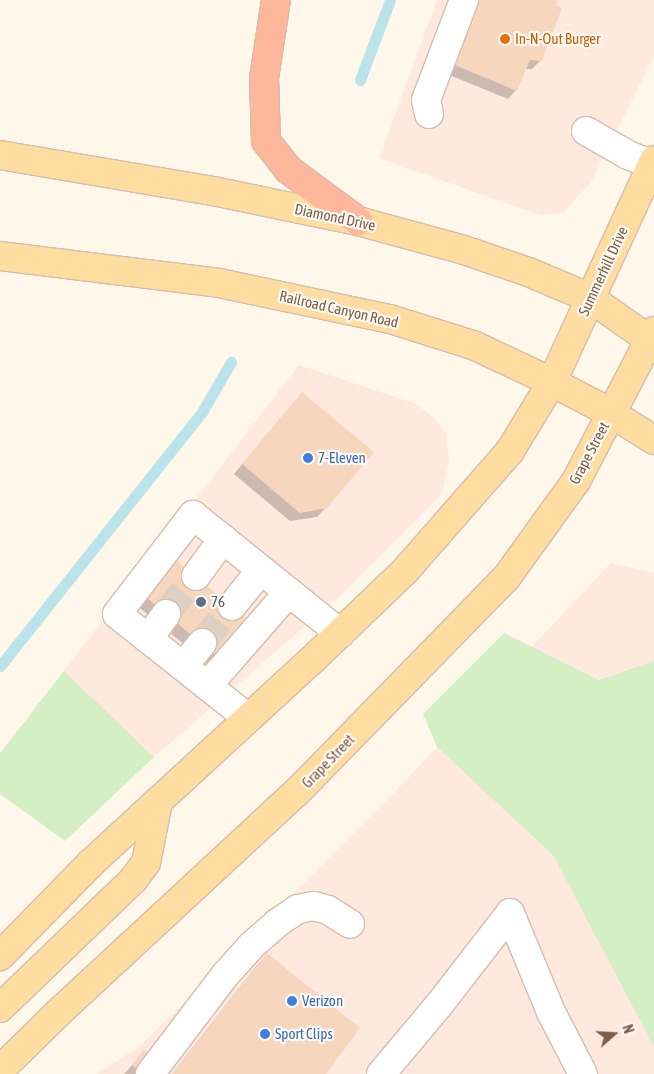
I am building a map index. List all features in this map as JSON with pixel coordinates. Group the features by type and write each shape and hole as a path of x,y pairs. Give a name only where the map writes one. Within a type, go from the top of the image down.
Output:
{"highway":[{"path":"276,0 264,78 266,141 289,170 358,221"}],"main road":[{"name":"Diamond Drive","path":"0,155 213,192 358,221 464,250 531,273 590,298 652,338"},
{"name":"Summerhill Drive","path":"552,382 653,162"},
{"name":"Railroad Canyon Road","path":"0,256 219,283 390,319 473,345 552,382 611,413 654,440"},
{"path":"611,413 652,338"},
{"path":"0,956 90,864 405,571 510,451 552,382"},
{"name":"Grape Street","path":"0,1070 57,1014 297,792 506,578 576,481 611,413"},
{"path":"0,1008 133,880 146,863 158,802"}],"lane":[{"path":"429,114 426,100 464,0"},
{"path":"586,131 628,155 653,162"},
{"path":"248,718 117,614 193,515 340,633"},
{"path":"196,576 223,539"},
{"path":"232,606 261,570"},
{"path":"206,686 289,592"},
{"path":"148,639 166,614"},
{"path":"183,666 202,643"},
{"path":"150,1074 226,974 251,946 277,923 298,909 314,906 328,910 350,924"},
{"path":"381,1074 439,1005 510,913 551,1012 583,1074"}],"shaded area":[{"path":"437,0 654,0 654,56 591,182 563,213 540,215 379,158"},
{"path":"299,365 416,404 434,418 446,433 449,462 441,495 344,592 154,757 64,671"},
{"path":"611,563 654,573 654,1074 97,1074 140,1046 390,797"}],"green space":[{"path":"504,633 599,680 654,661 654,1047 553,855 437,747 423,714"},
{"path":"64,671 154,757 65,841 0,794 0,753"}],"building":[{"name":"In-N-Out Burger","path":"468,0 558,0 556,5 562,8 542,61 530,60 517,91 450,63"},
{"name":"7-Eleven","path":"302,392 374,452 327,508 300,513 242,464"},
{"path":"167,552 254,625 223,661 136,589"},
{"path":"267,953 360,1028 326,1074 172,1074"},
{"path":"144,1050 171,1074 143,1074 132,1065"}],"waterway":[{"path":"360,80 390,0"},
{"path":"0,666 202,412 231,362"}],"tunnel":[{"path":"166,614 196,576"},
{"path":"202,643 232,606"}],"place":[{"name":"In-N-Out Burger","path":"505,39"},
{"name":"7-Eleven","path":"308,458"},
{"name":"76","path":"201,602"},
{"name":"Verizon","path":"292,1001"},
{"name":"Sport Clips","path":"265,1034"}]}
